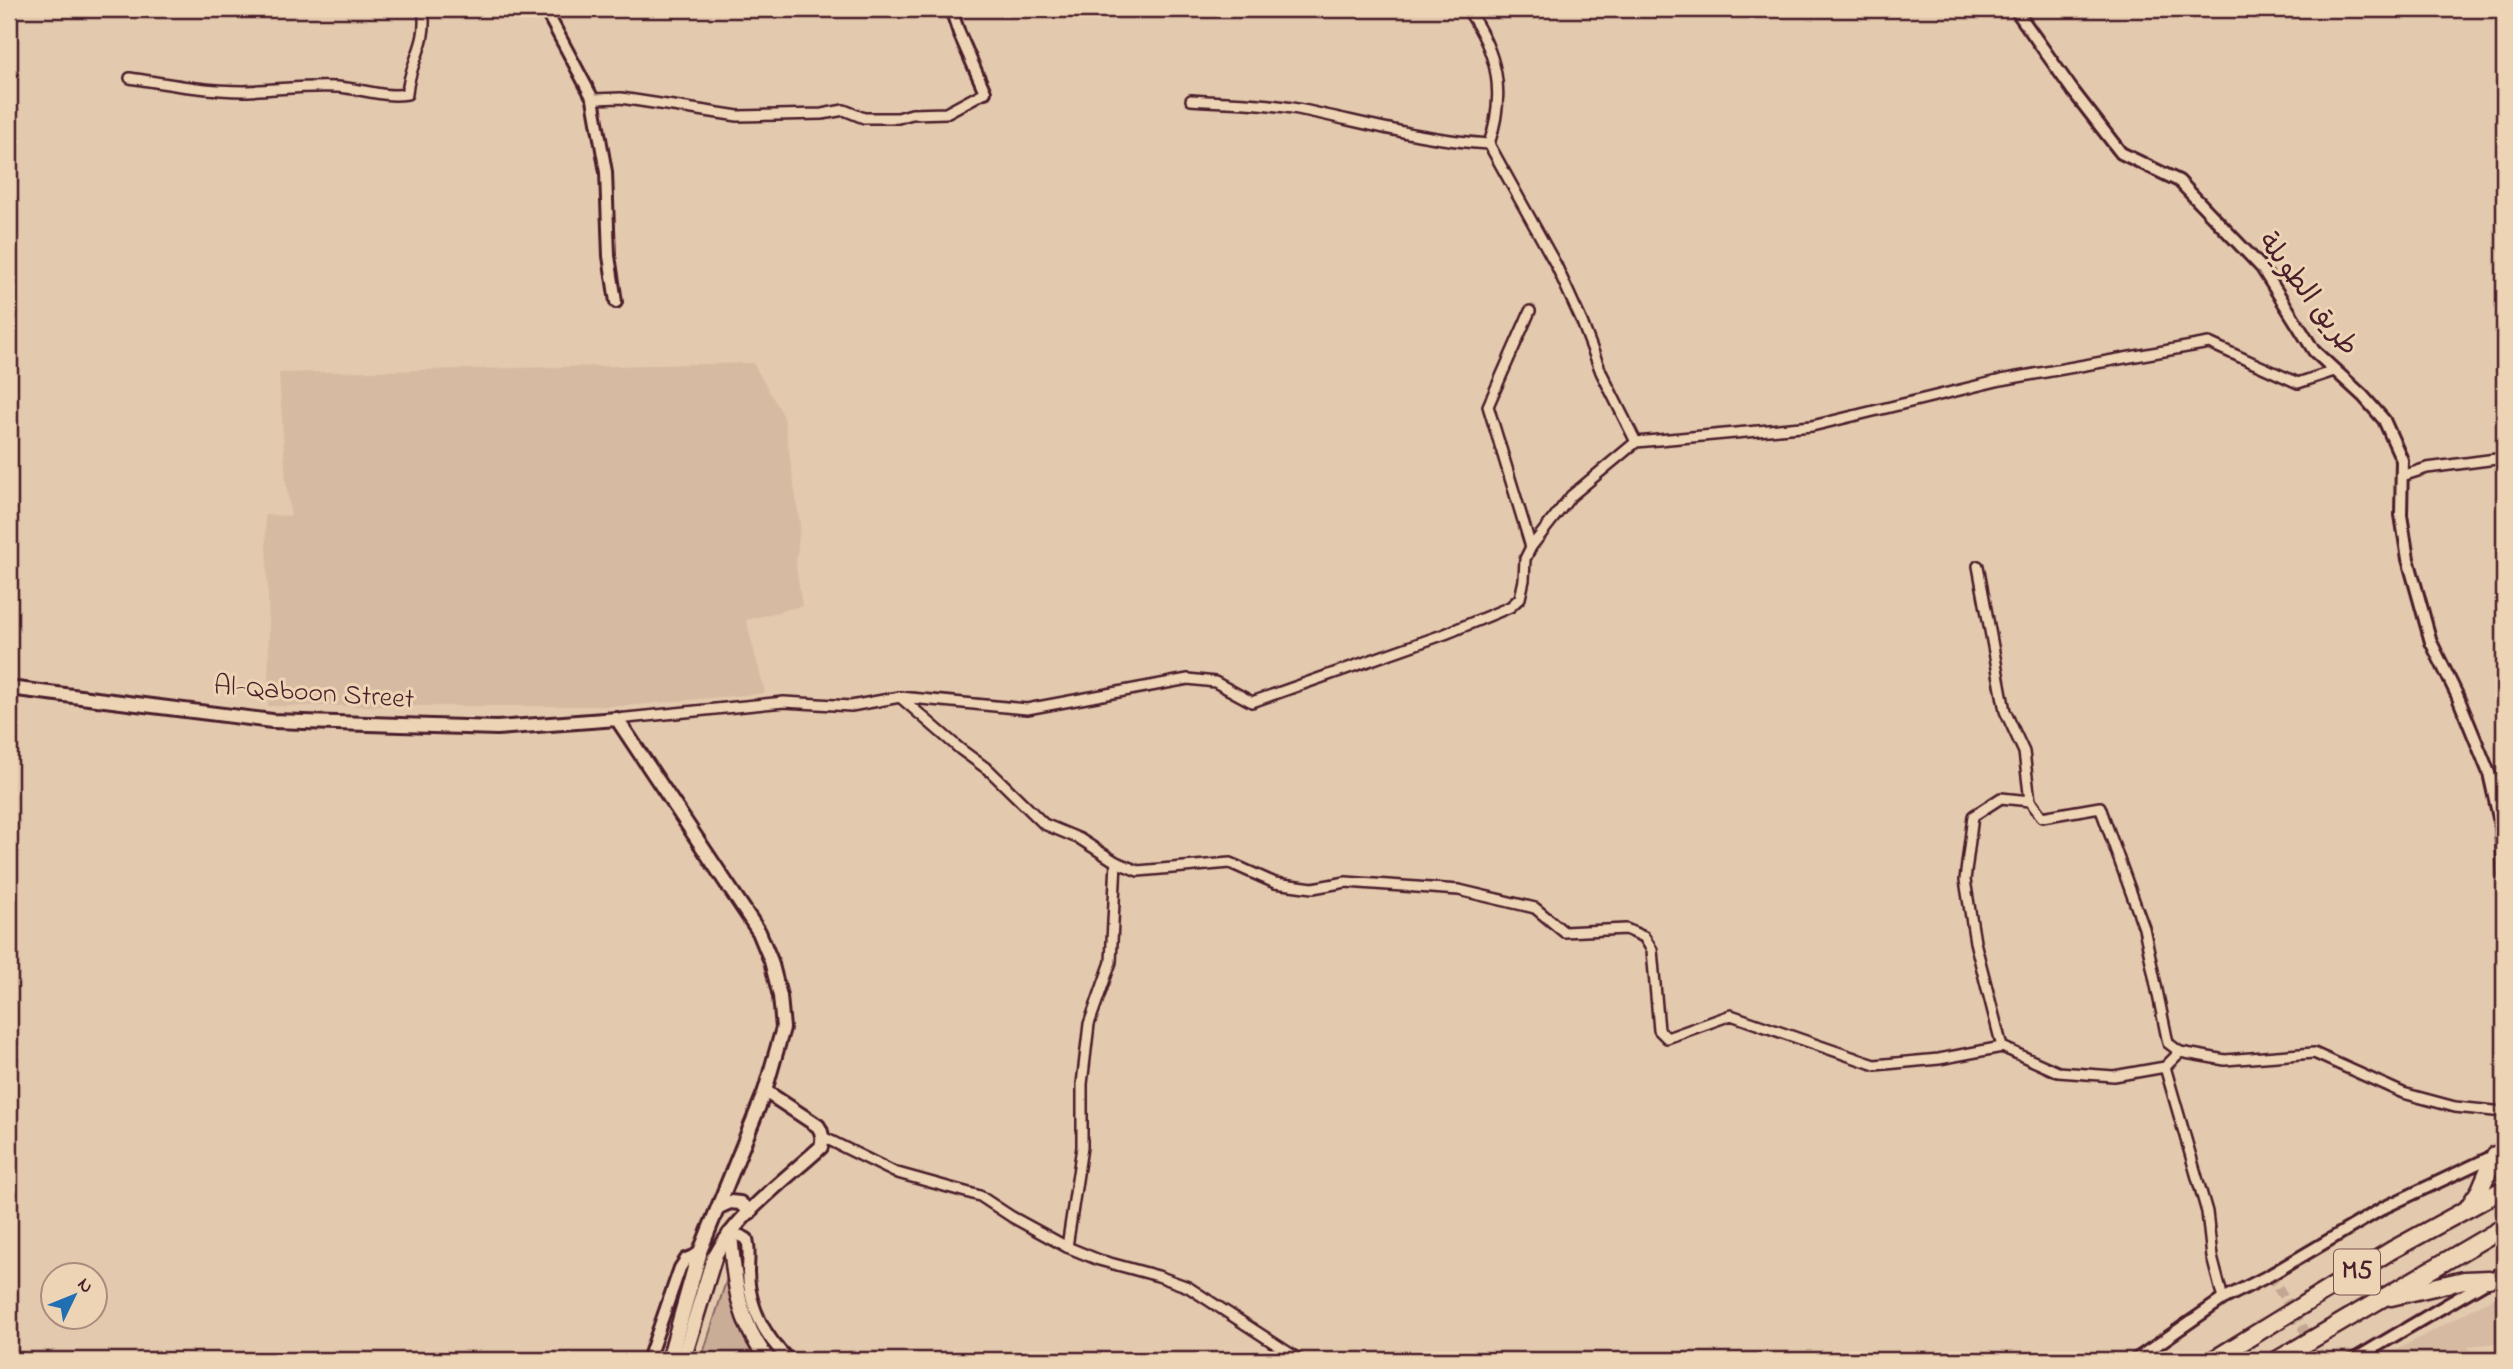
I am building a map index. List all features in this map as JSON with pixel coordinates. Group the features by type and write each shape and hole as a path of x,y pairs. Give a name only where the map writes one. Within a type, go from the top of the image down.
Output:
{"highway":[{"path":"2467,1208 2480,1190 2499,1153"},
{"name":"M5","path":"2213,1360 2392,1250 2504,1189"},
{"name":"M5","path":"2277,1360 2504,1227"},
{"path":"730,1234 739,1304 753,1338 768,1360"},
{"path":"669,1360 706,1256"},
{"path":"683,1360 706,1256"},
{"path":"2382,1298 2497,1275"}],"main road":[{"name":"Al-Qaboon Street","path":"9,688 272,721 496,728 617,719"},
{"path":"617,719 759,932 771,961 780,996 783,1028 765,1091 719,1207 706,1256"},
{"path":"706,1256 821,1147 822,1137 818,1126 765,1091"},
{"path":"719,1207 730,1202 740,1203 750,1212"}],"street":[{"path":"130,78 241,91 335,87 407,94 411,71 424,38 423,9"},
{"path":"545,9 593,99 606,172 610,256 616,303"},
{"path":"593,99 621,98 738,116 822,114 844,110 864,118 946,113 985,92 951,9"},
{"path":"1467,9 1489,50 1497,78 1498,110 1489,144 1556,265 1583,322 1601,372 1636,442"},
{"name":"طريق الطويلة","path":"2016,9 2073,91 2121,153 2179,181 2262,268 2314,351 2363,396 2384,420 2402,460 2400,515 2431,642 2457,695 2489,773 2501,827 2504,875"},
{"path":"1191,100 1256,103 1297,109 1422,138 1489,144"},
{"path":"1530,311 1488,406 1531,547"},
{"path":"617,719 784,702 851,706 900,696 1027,709 1188,679 1215,682 1252,702 1445,634 1510,607 1520,598 1525,559 1531,547 1571,496 1636,442 1812,426 2001,380 2208,343 2298,383 2334,371"},
{"path":"2402,477 2427,468 2504,458"},
{"path":"1978,566 2005,712 2024,752 2030,801 2042,817 2100,807 2144,928 2168,1043 2180,1052 2225,1060 2314,1054 2403,1093 2455,1107 2504,1112"},
{"path":"900,696 960,749 990,771 1044,824 1080,839 1116,862 1138,871 1230,863 1275,883 1313,888 1346,882 1459,890 1535,908 1564,932 1626,929 1644,937 1652,950 1659,1030 1667,1038 1731,1015 1875,1065 1939,1059 2002,1047 2058,1072 2113,1076 2165,1068 2180,1052"},
{"path":"2002,1047 1975,942 1965,880 1973,816 2001,798 2030,801"},
{"path":"1067,1247 1082,1147 1082,1084 1089,1024 1111,962 1116,862"},
{"path":"2165,1068 2207,1212 2215,1269 2223,1299"},
{"path":"822,1137 894,1172 980,1196 1067,1247 1098,1260 1188,1287 1300,1360"},
{"path":"2135,1360 2223,1299 2270,1275 2385,1206 2499,1153"},
{"path":"730,1234 747,1240 749,1286 756,1314 770,1340 789,1360"},
{"path":"648,1360 682,1263 690,1256 706,1256"},
{"path":"2353,1360 2497,1275"}],"shaded area":[{"path":"753,363 784,417 800,525 796,566 802,606 746,620 765,693 625,706 268,706 269,624 265,515 291,516 279,373"},
{"path":"734,1256 738,1304 765,1360 701,1360"},
{"path":"2504,1292 2504,1342 2469,1346 2472,1360 2378,1360"}],"tunnel":[{"path":"2270,1275 2323,1360"}]}
